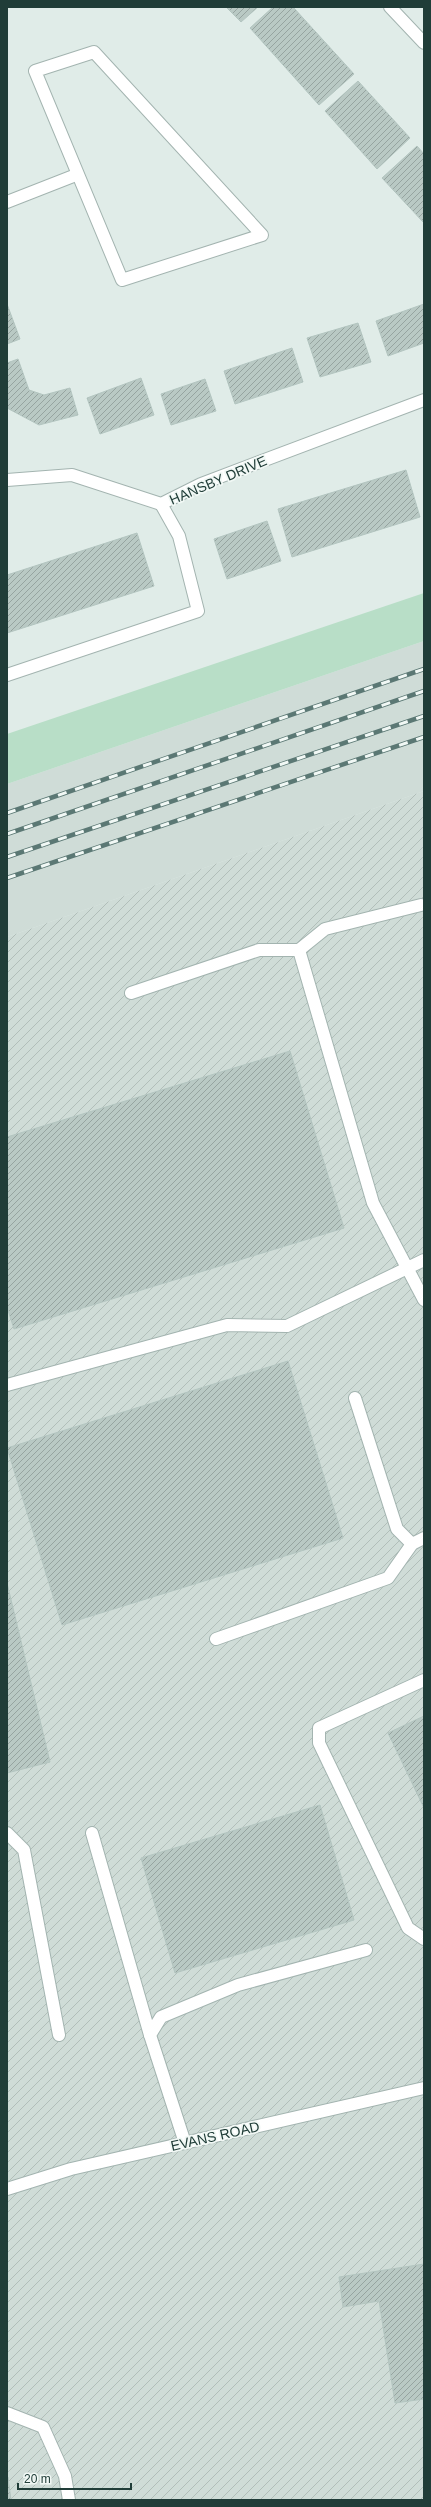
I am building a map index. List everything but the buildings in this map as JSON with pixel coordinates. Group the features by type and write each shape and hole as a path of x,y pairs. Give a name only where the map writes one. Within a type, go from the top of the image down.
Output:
{"street":[{"path":"395,9 424,43"},
{"path":"94,52 262,235 122,280 76,175 35,71 94,52"},
{"path":"7,202 76,175"},
{"name":"HANSBY DRIVE","path":"7,480 72,475 161,504 201,484 424,400"},
{"path":"7,675 198,611 179,536 161,504"},
{"path":"131,992 259,950 299,950 325,929 421,905"},
{"path":"299,950 373,1203 424,1300"},
{"path":"8,1385 227,1325 287,1326 424,1260"},
{"path":"355,1398 397,1529 412,1544"},
{"path":"216,1639 388,1578 412,1544 424,1538"},
{"path":"424,1680 319,1728 319,1743 408,1928 424,1939"},
{"path":"7,1833 24,1850 59,2035"},
{"path":"92,1833 150,2035 185,2143"},
{"path":"150,2035 161,2017 238,1985 366,1950"},
{"name":"EVANS ROAD","path":"7,2189 71,2169 424,2088"},
{"path":"7,2413 43,2427 65,2476 69,2500"}],"shaded area":[{"path":"424,641 424,791 7,937 7,784"},
{"path":"424,791 424,2500 7,2500 7,937"}],"green space":[{"path":"424,593 424,641 7,784 7,734"}],"railway":[{"path":"7,813 424,669"},
{"path":"7,834 424,691"},
{"path":"7,857 424,716"},
{"path":"7,878 424,737"}]}
